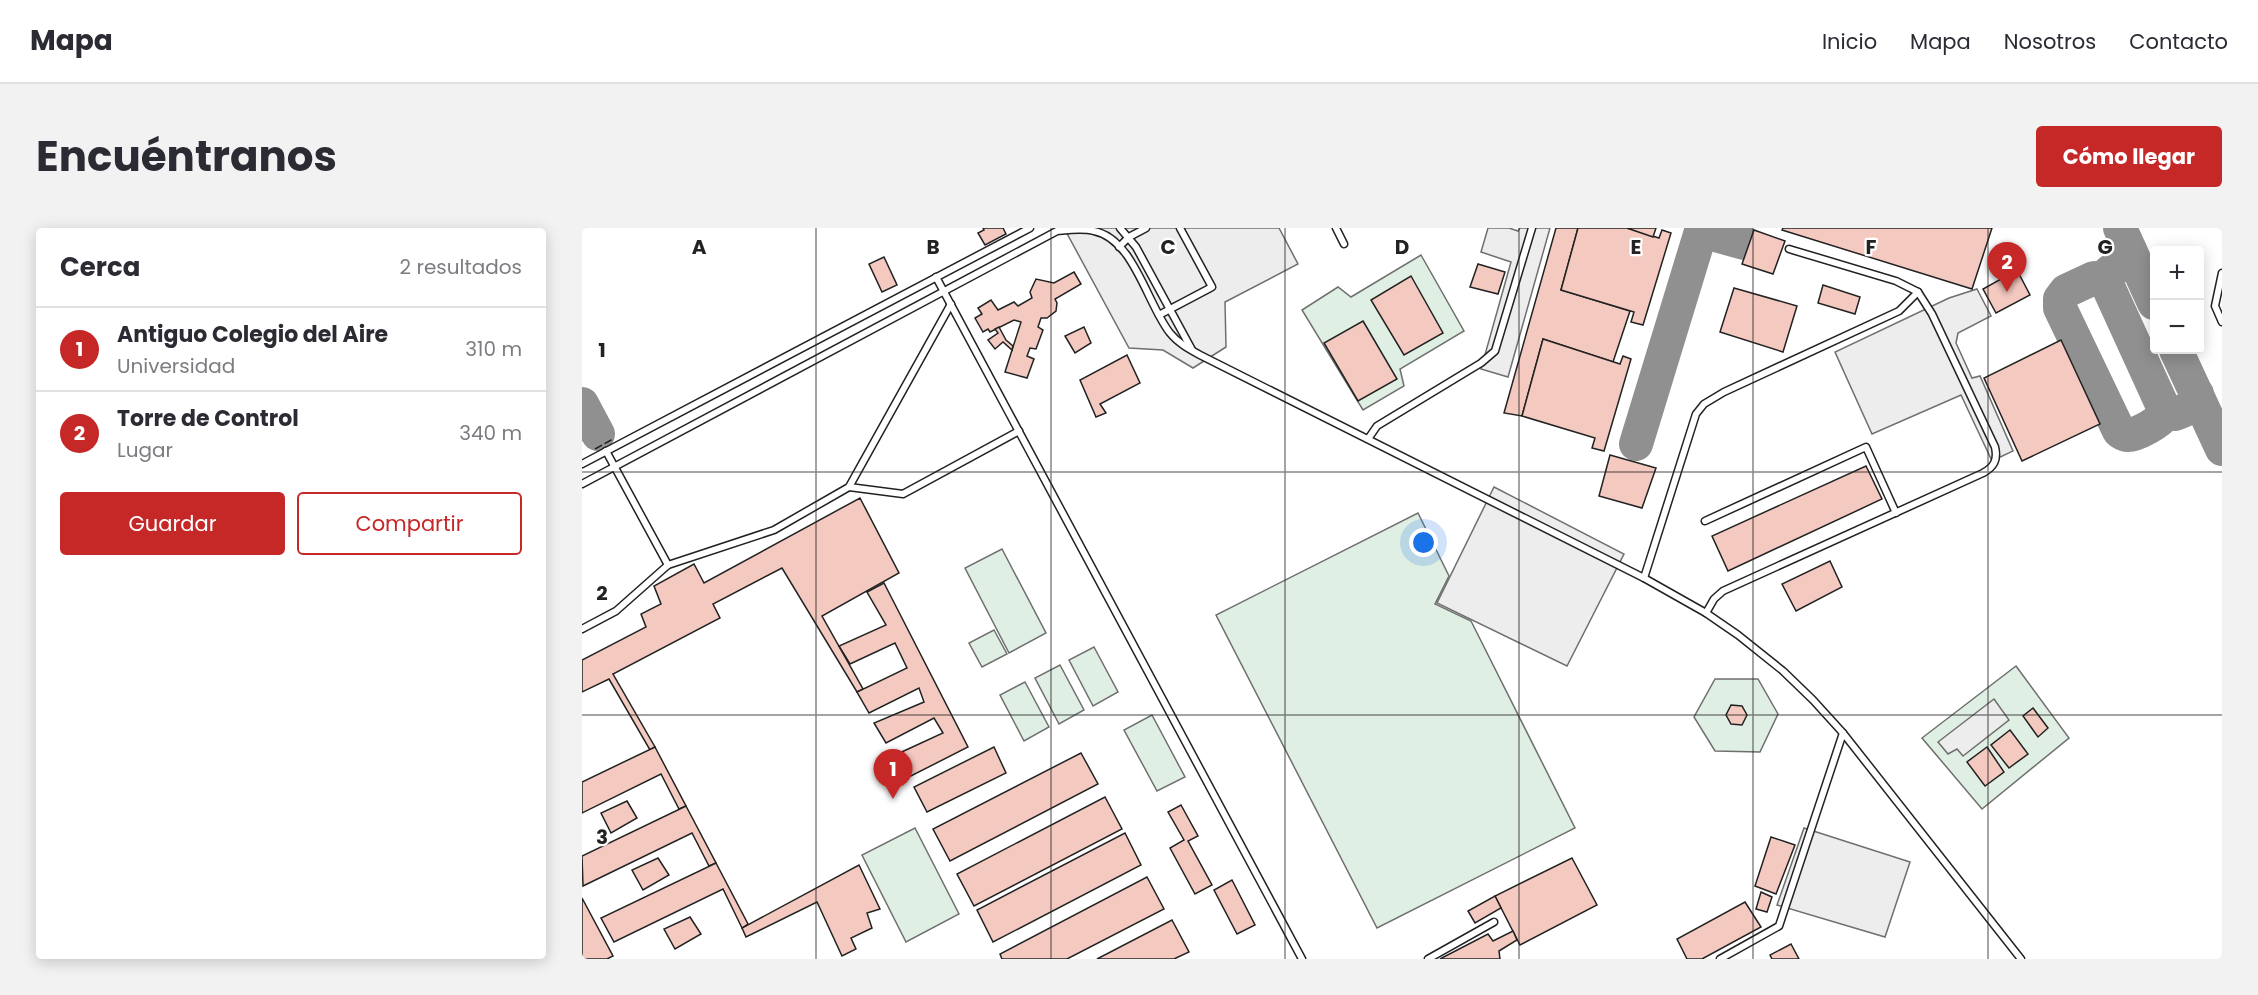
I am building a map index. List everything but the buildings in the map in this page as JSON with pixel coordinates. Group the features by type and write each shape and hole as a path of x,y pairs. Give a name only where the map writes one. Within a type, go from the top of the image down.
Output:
{"lane":[{"path":"582,464 1030,228"},
{"path":"1120,228 1136,247 1192,350"},
{"path":"1119,247 1129,237 1146,228"},
{"path":"1159,315 1212,287 1180,228"},
{"path":"1336,228 1344,244"},
{"path":"1368,439 1377,426 1481,363 1495,351 1532,228"},
{"path":"582,484 1057,231 1086,229 1096,231 1115,242 1126,255 1159,315 1180,343 1644,578 1706,613 1783,671 1843,733 2021,959"},
{"path":"1706,613 1714,598 1723,591 1983,473 1996,460 1995,447 1932,314 1918,292 1896,281 1789,249"},
{"path":"2222,273 2215,306 2222,322"},
{"path":"936,277 1302,959"},
{"path":"1644,578 1696,414 1704,404 1724,392 1899,311 1918,292"},
{"path":"582,629 616,611 668,565 774,530 849,487 951,304"},
{"path":"849,487 903,494 1019,431"},
{"path":"1705,520 1866,447 1896,513"},
{"path":"606,451 668,565"},
{"path":"1720,959 1779,926 1843,733"},
{"path":"1428,959 1494,922"}],"green space":[{"path":"1421,255 1464,331 1400,369 1404,386 1363,410 1302,310 1338,287 1351,297"},
{"path":"1418,513 1449,576 1435,604 1471,621 1575,828 1377,928 1216,615"},
{"path":"1002,549 1046,633 1009,653 965,568"},
{"path":"994,630 1007,654 982,667 969,643"},
{"path":"1094,647 1118,692 1093,706 1069,660"},
{"path":"1060,665 1084,710 1059,724 1035,678"},
{"path":"2016,666 2069,738 1982,809 1922,738"},
{"path":"1715,679 1758,679 1778,714 1760,752 1715,751 1694,717"},
{"path":"1025,682 1049,727 1024,741 1000,695"},
{"path":"1152,715 1185,777 1157,791 1124,730"},
{"path":"915,828 959,914 906,942 862,855"}],"shaded area":[{"path":"1064,228 1279,228 1298,264 1225,302 1226,347 1193,368 1163,350 1129,348"},
{"path":"1488,228 1509,228 1518,231 1520,228 1550,228 1508,377 1481,369 1511,262 1481,252"},
{"path":"1977,289 1991,316 1958,333 1956,343 1972,378 1980,376 2013,451 1992,461 1961,395 1872,434 1835,352 1949,298"},
{"path":"1494,487 1624,554 1567,666 1437,603"},
{"path":"1994,699 2009,720 1963,756 1957,749 1948,754 1938,742"},
{"path":"1804,828 1910,862 1885,937 1777,905"}],"taxiway":[{"path":"1636,444 1702,228"},
{"path":"2120,228 2153,300"},
{"path":"1701,231 1744,243"},
{"path":"2130,250 2127,261 2110,272 2106,282 2164,409 2175,414 2187,409 2193,405 2197,394"},
{"path":"2107,285 2102,280 2094,278 2066,291 2060,299 2060,308 2119,431 2128,435 2142,431 2162,418 2164,409"},
{"path":"2178,354 2222,449"},
{"path":"582,404 598,434"}],"fence":[{"path":"595,449 613,439"}],"place":[{"name":"Torre de Control","path":"2007,292"},
{"name":"Antiguo Colegio del Aire","path":"893,799"}]}
